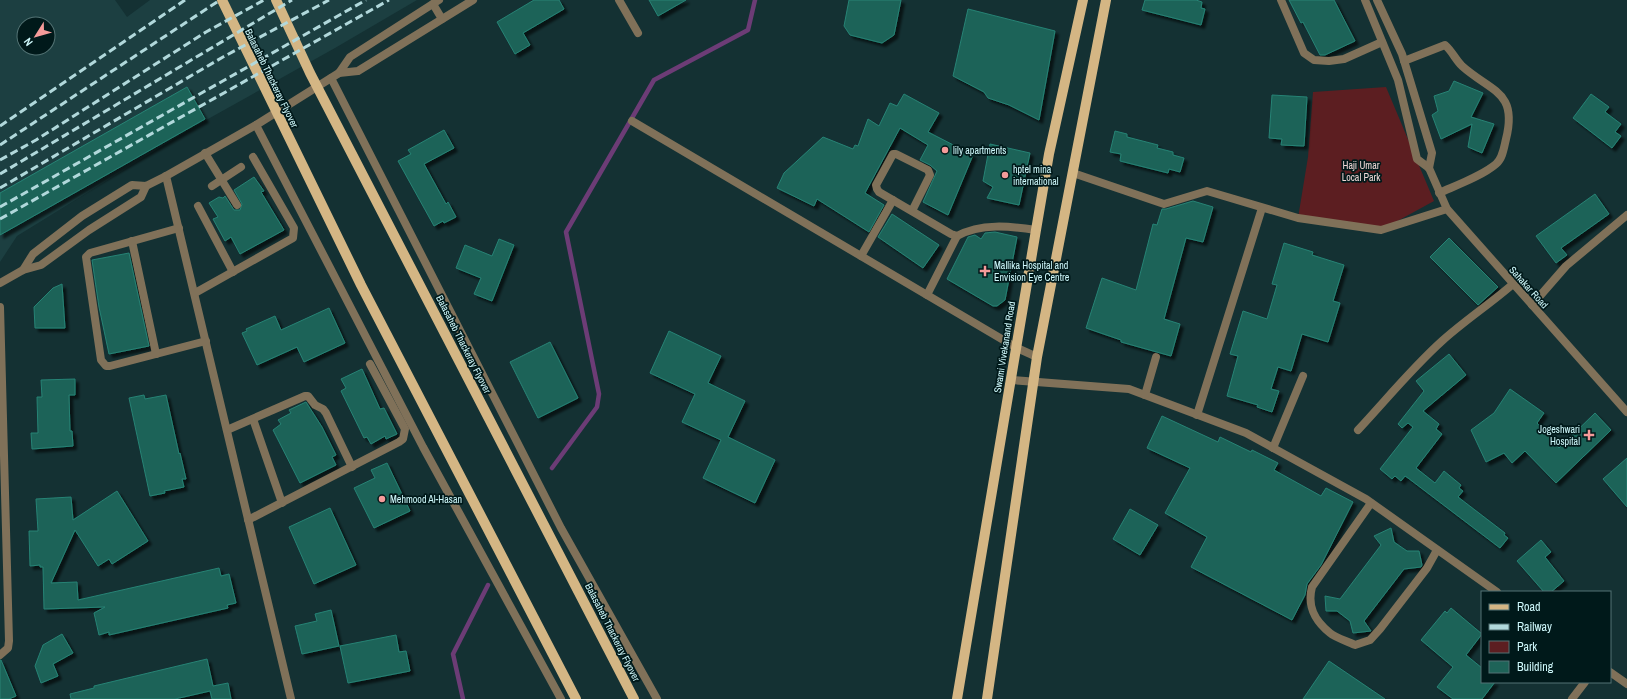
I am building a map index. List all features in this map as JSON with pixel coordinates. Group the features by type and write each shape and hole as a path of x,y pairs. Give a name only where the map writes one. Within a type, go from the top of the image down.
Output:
{"main road":[{"name":"Balasaheb Thackeray Flyover","path":"222,0 361,285 576,699"},
{"name":"Balasaheb Thackeray Flyover","path":"276,0 327,105 634,699"},
{"name":"Swami Vivekanand Road","path":"957,699 1049,154 1083,0"},
{"path":"987,699 1037,357 1106,0"}],"street":[{"path":"339,73 358,71 473,0"},
{"path":"619,0 638,33"},
{"path":"1281,0 1304,53 1314,60 1329,61 1344,59 1382,42"},
{"name":"Sahakar Road","path":"1365,0 1398,80 1417,159 1429,168 1447,209 1627,412"},
{"name":"Sahakar Road","path":"1377,0 1404,61 1432,152 1429,168"},
{"path":"23,270 33,254 82,216 132,185 146,186 256,125 339,73 350,57 436,2 442,19"},
{"path":"1404,61 1445,45 1451,50 1460,64 1501,96 1507,104 1510,123 1502,155 1498,163 1486,171 1439,193"},
{"path":"331,78 561,528 657,699"},
{"path":"632,121 1016,348 1037,357"},
{"path":"256,125 423,447 561,699"},
{"path":"205,153 237,205"},
{"path":"912,211 930,175 930,172 896,154 890,157 876,185 877,190 879,192 951,234 957,236"},
{"path":"195,293 290,240 294,233 294,228 252,156"},
{"path":"212,186 241,167"},
{"path":"1073,173 1164,204 1207,191 1298,218 1381,230 1447,209"},
{"path":"166,176 291,699"},
{"path":"0,283 23,270 41,265 90,230 141,197 146,186"},
{"path":"861,256 893,200"},
{"path":"198,206 233,272"},
{"path":"1197,415 1262,208"},
{"path":"1532,305 1566,266 1627,215"},
{"path":"927,295 957,236 972,228 993,227 1036,230"},
{"path":"179,228 90,253 86,257 101,360 106,366 110,366 206,341"},
{"path":"132,241 156,354"},
{"path":"1358,430 1411,371 1442,341 1513,284"},
{"path":"0,307 3,535 9,641 8,648 0,655"},
{"path":"1145,395 1156,357"},
{"path":"248,520 403,439 406,433 405,429 370,364"},
{"path":"1273,448 1303,376"},
{"path":"1011,380 1129,389 1246,433 1371,503 1496,591"},
{"path":"227,430 308,396 326,413 352,467"},
{"path":"253,419 282,503"},
{"path":"1371,503 1312,587 1309,596 1314,614 1330,633 1355,645 1370,640 1427,568 1437,550"},
{"path":"1611,673 1627,684"},
{"path":"1572,699 1585,683"}],"shaded area":[{"path":"0,0 115,0 127,17 150,0 417,0 335,48 190,129 17,236 0,262"}],"green space":[{"name":"Haji Umar Local Park","path":"1386,87 1434,201 1381,230 1298,218 1308,157 1313,92"}],"building":[{"path":"534,0 559,0 564,9 523,33 530,45 515,54 497,22"},
{"path":"649,0 686,0 658,16"},
{"path":"849,0 901,0 894,35 882,43 850,35 844,26"},
{"path":"1145,0 1196,0 1202,2 1201,8 1205,9 1201,25 1142,10"},
{"path":"1289,0 1334,0 1355,41 1325,55 1320,55 1303,22 1301,23"},
{"path":"968,9 1055,31 1039,120 1009,105 988,98 984,92 953,76"},
{"path":"1454,81 1483,93 1471,117 1494,124 1482,153 1468,147 1472,124 1441,139 1432,115 1438,111 1434,96 1449,91"},
{"path":"187,87 205,119 0,235 0,193"},
{"path":"904,94 939,113 928,132 973,155 948,215 923,202 937,171 930,165 920,160 928,145 900,128 865,193 884,205 869,232 817,199 814,206 777,188 784,173 823,137 853,149 855,145 858,146 868,119 879,126 890,103 897,106"},
{"path":"1591,94 1609,107 1605,112 1621,124 1615,132 1621,136 1612,148 1573,118"},
{"path":"1272,95 1307,97 1304,146 1281,145 1282,139 1269,138"},
{"path":"444,130 454,148 424,164 446,204 448,202 456,217 444,223 443,221 434,226 398,161 411,154 408,150"},
{"path":"1115,131 1127,134 1127,137 1158,145 1157,148 1173,152 1173,155 1184,158 1180,172 1169,169 1168,173 1120,161 1121,154 1110,152"},
{"name":"hptel mina international","path":"990,144 1030,153 1019,205 987,198 993,187 983,181"},
{"path":"254,177 264,191 261,192 284,230 240,254 231,237 225,241 213,219 218,217 209,203 219,197 223,198 225,196 234,210 240,210 242,204 234,190"},
{"path":"1595,194 1609,214 1561,248 1567,255 1556,263 1536,236"},
{"path":"1193,201 1213,207 1203,242 1186,238 1164,319 1180,324 1171,356 1121,342 1121,340 1086,328 1102,278 1136,290 1153,224 1157,225 1162,209"},
{"path":"892,214 939,245 923,268 878,237"},
{"path":"995,232 1017,237 1005,300 997,306 993,306 947,279 968,237 975,235 981,239 985,233"},
{"path":"1449,238 1498,287 1478,305 1430,257"},
{"path":"499,239 514,245 492,301 474,294 481,278 456,268 465,245 492,256"},
{"path":"1284,243 1313,252 1312,255 1344,265 1333,301 1340,303 1328,342 1302,334 1291,371 1278,367 1271,389 1279,391 1272,412 1257,407 1258,405 1227,396 1238,356 1230,354 1243,311 1267,319 1277,285 1272,284"},
{"path":"129,253 149,346 109,354 99,307 92,260"},
{"path":"62,284 65,328 35,328 34,307 53,288"},
{"path":"329,308 345,343 304,362 297,347 257,365 242,333 247,331 246,329 275,316 281,330"},
{"path":"669,331 721,356 708,383 745,401 728,437 775,460 755,503 703,478 721,440 682,422 695,394 650,373"},
{"path":"550,342 578,398 538,418 510,362"},
{"path":"1449,354 1466,375 1423,411 1439,424 1436,429 1442,434 1416,468 1435,483 1444,471 1461,485 1459,488 1463,491 1458,497 1505,533 1504,535 1508,538 1500,548 1405,476 1401,481 1395,476 1392,479 1380,469 1413,427 1408,423 1402,428 1398,424 1424,391 1416,381"},
{"path":"362,369 380,409 384,408 397,434 386,439 385,436 371,444 367,437 364,438 341,391 346,388 341,379"},
{"path":"75,379 75,395 69,395 70,431 72,431 73,446 32,449 31,433 38,433 37,397 42,397 41,380"},
{"path":"1510,389 1544,413 1537,423 1559,448 1595,413 1611,430 1556,483 1525,451 1512,463 1504,453 1486,462 1471,430 1494,413"},
{"path":"144,395 145,399 166,395 186,479 182,479 184,487 164,491 165,493 150,496 129,398"},
{"path":"306,402 322,427 336,455 332,457 336,465 300,483 273,430 281,424 278,420 291,413 289,410"},
{"path":"1162,416 1218,442 1220,437 1251,452 1252,450 1278,463 1274,470 1321,496 1326,488 1353,502 1321,565 1307,584 1305,595 1292,620 1191,567 1207,537 1165,513 1190,468 1147,448"},
{"path":"1627,458 1627,507 1603,479"},
{"name":"Mehmood Al-Hasan","path":"387,463 410,511 374,528 354,488 375,478 371,470"},
{"path":"117,491 148,541 112,564 109,559 98,566 75,530 51,583 77,582 78,600 219,568 221,576 229,574 236,603 227,605 228,608 109,635 109,632 99,635 94,613 105,607 44,609 43,567 40,567 40,565 30,566 29,531 38,531 36,499 71,497 73,520"},
{"path":"330,508 356,565 314,584 289,527"},
{"path":"1130,509 1158,525 1140,555 1113,539"},
{"path":"1391,528 1394,542 1407,551 1419,551 1422,565 1421,567 1404,569 1364,621 1371,631 1353,633 1350,621 1337,611 1326,611 1325,596 1340,599 1381,545 1374,536"},
{"path":"1541,540 1551,552 1545,557 1564,581 1552,591 1543,591 1517,561"},
{"path":"1451,608 1481,633 1481,635 1466,655 1481,667 1481,683 1494,683 1482,699 1453,699 1437,687 1453,667 1421,640 1445,611 1447,613"},
{"path":"331,610 339,646 302,654 295,626 317,621 315,614"},
{"path":"62,634 73,653 53,664 58,676 41,683 35,666 43,645"},
{"path":"396,635 399,652 406,651 410,671 348,683 340,646"},
{"path":"207,659 213,686 228,683 231,699 212,699 210,691 175,699 71,699 70,694 94,688 94,686"},
{"path":"0,660 16,696 9,699 0,699"},
{"path":"1329,661 1385,699 1303,699"}],"waterway":[{"path":"552,468 597,407 599,394 566,232 654,80 748,30 755,0"},
{"path":"463,699 453,654 488,585"}],"railway":[{"path":"0,126 185,0"},
{"path":"0,145 220,0"},
{"path":"0,160 36,140 206,32 264,0"},
{"path":"0,174 292,0"},
{"path":"0,188 223,57 329,0"},
{"path":"0,207 366,0"},
{"path":"0,219 389,0"}],"place":[{"name":"lily apartments","path":"945,150"},
{"name":"hptel mina international","path":"1005,175"},
{"name":"Mallika Hospital and Envision Eye Centre","path":"985,271"},
{"name":"Jogeshwari Hospital","path":"1589,435"},
{"name":"Mehmood Al-Hasan","path":"382,499"}]}
